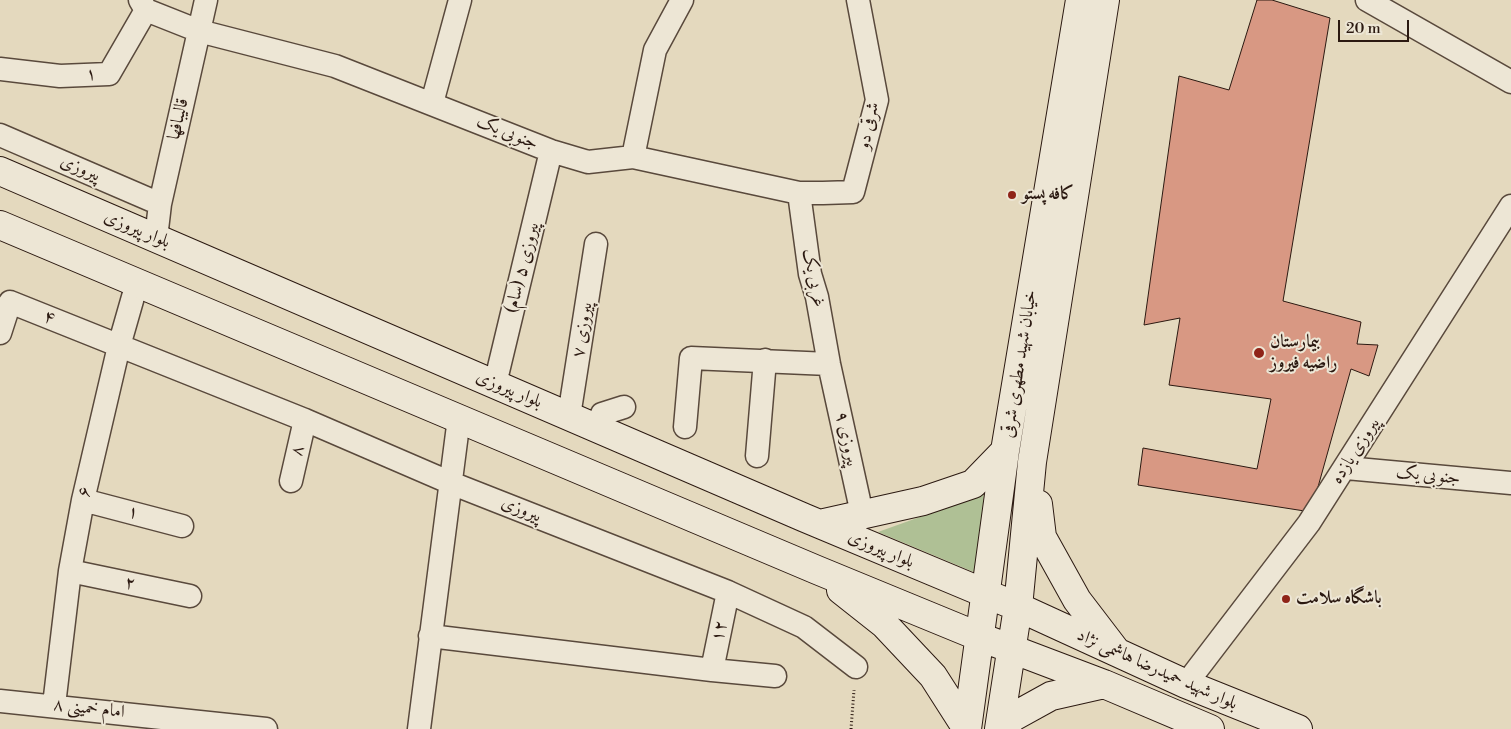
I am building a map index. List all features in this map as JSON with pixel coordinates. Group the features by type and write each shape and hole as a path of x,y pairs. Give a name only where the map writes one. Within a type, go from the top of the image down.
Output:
{"main road":[{"name":"خیابان شهید مطهری شرقی","path":"967,729 1005,451 1080,0"},
{"name":"خیابان شهید مطهری شرقی","path":"1000,729 1018,607 1032,462 1105,0"},
{"name":"بلوار پیروزی","path":"0,171 812,521 1018,607"},
{"path":"0,225 792,558 816,570 980,637"},
{"path":"792,558 812,521 862,514 923,501 973,484 1005,451"},
{"path":"1032,462 1042,537 1077,600 1118,654"},
{"path":"816,570 884,624 915,656 938,682 967,729"},
{"name":"بلوار شهید حمیدرضا هاشمی نژاد","path":"1018,607 1186,684 1298,729"},
{"name":"بلوار شهید حمیدرضا هاشمی نژاد","path":"980,637 1104,684 1210,729"},
{"path":"1000,729 1013,717 1051,696 1104,684"}],"street":[{"name":"قالیبافها","path":"156,238 160,204 206,0"},
{"path":"432,103 460,0"},
{"path":"633,157 655,50 682,0"},
{"name":"شرقی دو","path":"823,193 853,192 877,100 858,0"},
{"path":"1370,1 1511,82"},
{"name":"جنوبی یک","path":"143,5 199,31 335,66 551,151 588,162 633,157 799,193 823,193"},
{"name":"۱","path":"0,69 60,76 109,74 143,5"},
{"name":"پیروزی","path":"0,135 160,204"},
{"name":"پیروزی ۵ (سام)","path":"495,384 551,151"},
{"name":"غربی یک","path":"799,193 810,274 817,297 829,364"},
{"name":"پیروزی یازده","path":"1186,684 1309,523 1346,468 1511,206"},
{"name":"پیروزی ۷","path":"569,416 596,244"},
{"name":"۶","path":"54,705 70,572 83,500 119,346 137,283"},
{"name":"۴","path":"0,333 10,302 119,346"},
{"name":"پیروزی","path":"119,346 305,420 451,482 728,592 804,627 856,667"},
{"path":"685,428 691,358 829,364"},
{"path":"757,456 765,360"},
{"name":"پیروزی ۹","path":"829,364 862,514"},
{"path":"596,428 602,414 624,407"},
{"path":"419,729 459,418"},
{"name":"۸","path":"291,481 305,420"},
{"name":"جنوبی یک","path":"1346,468 1511,483"},
{"name":"۱","path":"83,500 182,526"},
{"name":"۲","path":"70,572 190,596"},
{"name":"۱۲","path":"712,670 728,592"},
{"path":"430,636 776,676"},
{"name":"امام خمینی ۸","path":"0,701 54,705 266,729"}],"path":[{"path":"851,729 856,667"}],"green space":[{"path":"984,494 976,573 878,532"}],"building":[{"path":"1257,0 1272,0 1330,18 1283,301 1361,322 1357,344 1378,345 1369,376 1351,369 1311,512 1138,485 1143,448 1257,469 1271,399 1169,385 1180,318 1144,325 1179,76 1229,90"}],"place":[{"name":"کافه پستو","path":"1012,195"},
{"name":"بیمارستان راضیه فیروز","path":"1259,353"},
{"name":"باشگاه سلامت","path":"1286,599"}]}
